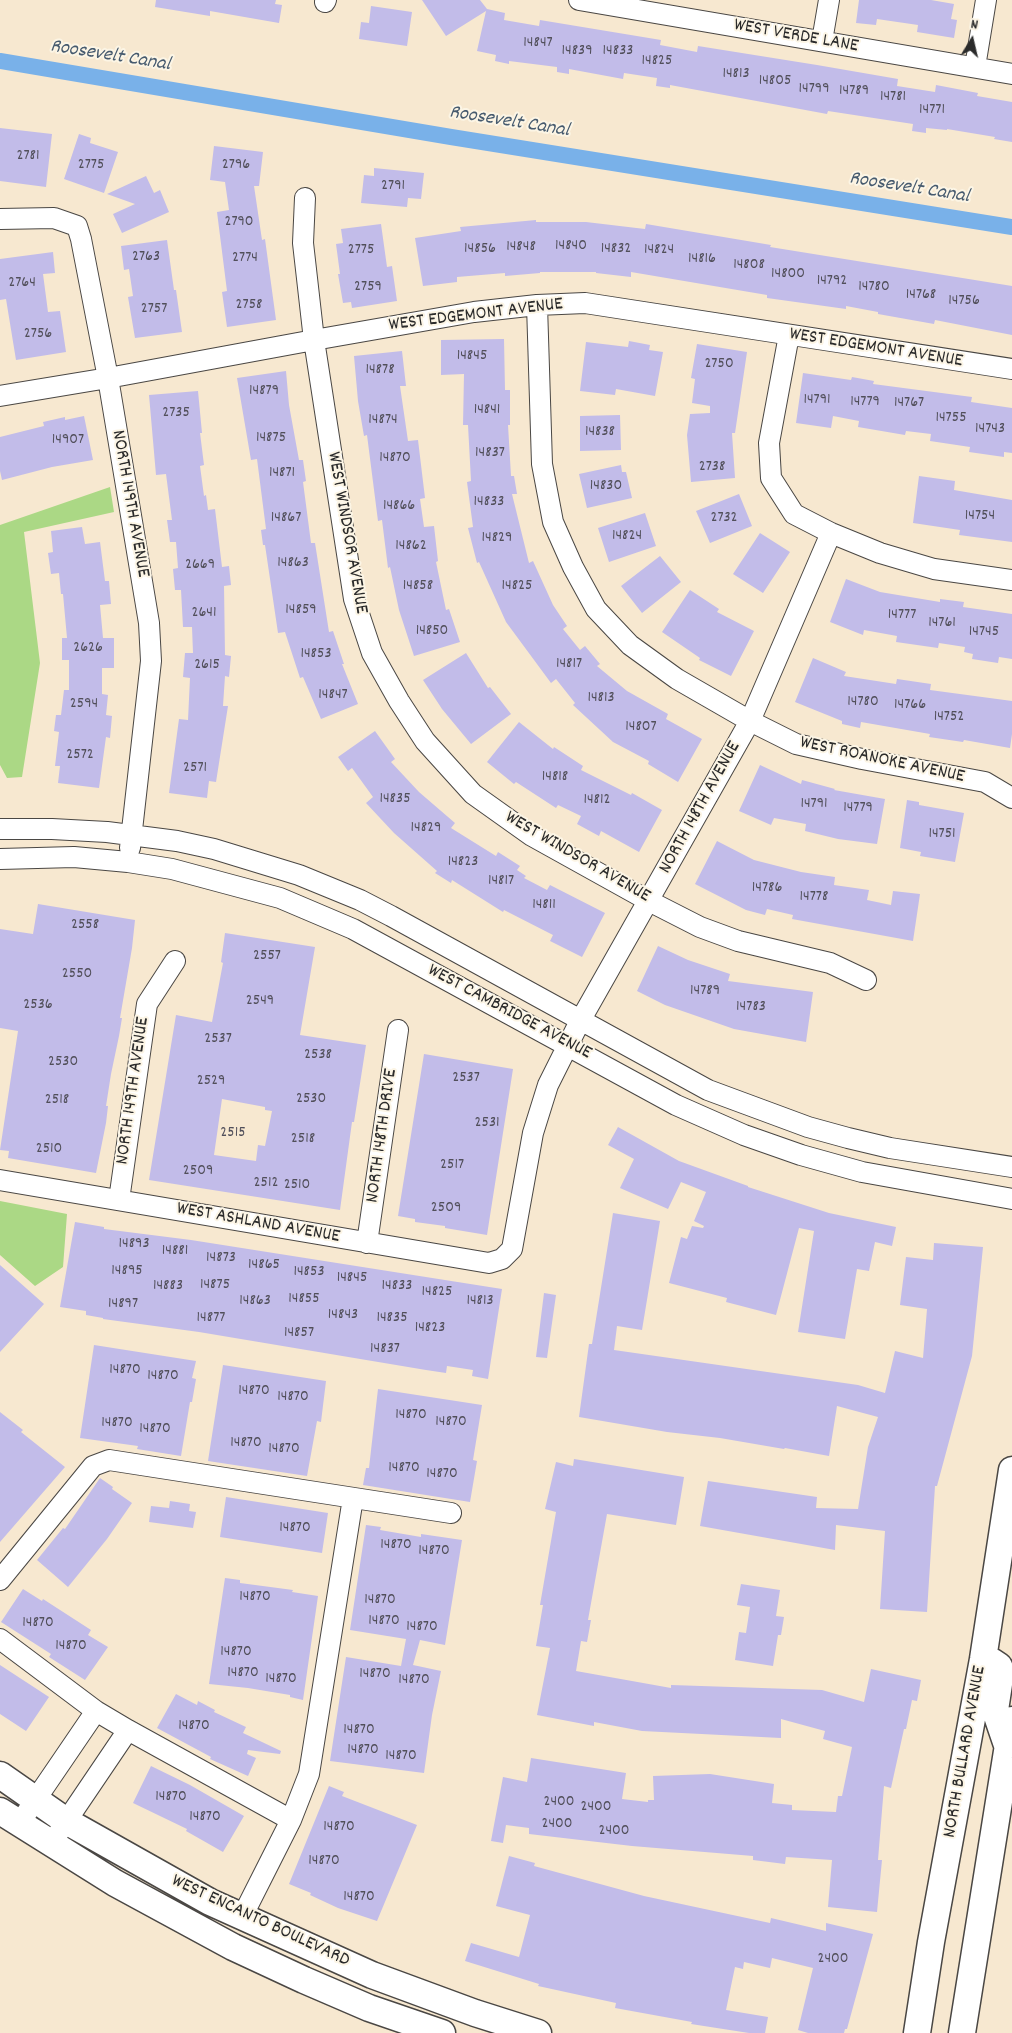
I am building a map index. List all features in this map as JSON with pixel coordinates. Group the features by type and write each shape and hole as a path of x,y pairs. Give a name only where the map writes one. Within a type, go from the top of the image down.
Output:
{"main road":[{"name":"NORTH BULLARD AVENUE","path":"917,2033 931,1942 984,1659 1012,1470"},
{"path":"984,1659 999,1666 1000,1672 995,1710 1008,1747"},
{"path":"962,2033 1012,1720"},
{"name":"WEST ENCANTO BOULEVARD","path":"0,1775 66,1821 166,1878 242,1917 372,1974 472,2023 538,2033"},
{"name":"WEST ENCANTO BOULEVARD","path":"10,1817 115,1883 233,1947 353,2001 442,2033"}],"street":[{"name":"WEST VERDE LANE","path":"579,0 1012,74"},
{"path":"822,42 829,0"},
{"path":"975,68 986,0"},
{"name":"WEST WINDSOR AVENUE","path":"305,198 304,243 314,340 354,599 372,652 398,701 424,741 473,794 532,836 649,900 700,927 738,942 830,963 866,980"},
{"name":"NORTH 149TH AVENUE","path":"0,219 54,218 77,226 108,378 149,623 151,661 128,862"},
{"name":"WEST EDGEMONT AVENUE","path":"0,396 474,312 538,305 585,303 1012,369"},
{"name":"WEST ROANOKE AVENUE","path":"538,305 542,464 554,522 573,567 596,609 630,645 677,679 750,721 796,744 862,759 984,782 1012,798"},
{"path":"789,336 769,443 771,478 794,514 832,533 880,553 934,568 1012,580"},
{"name":"NORTH 148TH AVENUE","path":"512,1249 533,1133 548,1085 580,1021 750,721 832,533"},
{"name":"WEST CAMBRIDGE AVENUE","path":"0,829 52,828 132,834 214,849 299,875 391,916 708,1090 808,1127 890,1148 1012,1167"},
{"name":"WEST CAMBRIDGE AVENUE","path":"0,859 74,858 128,862 172,868 280,898 315,912 367,937 684,1108 744,1135 801,1155 872,1174 1012,1199"},
{"name":"NORTH 149TH AVENUE","path":"119,1200 147,1004 175,961"},
{"name":"NORTH 148TH DRIVE","path":"367,1243 398,1030"},
{"name":"WEST ASHLAND AVENUE","path":"0,1180 489,1263 502,1259 512,1249"},
{"path":"0,1580 93,1466 109,1460 451,1513"},
{"path":"242,1917 291,1820 309,1774 353,1498"},
{"path":"0,1639 96,1711 291,1820"},
{"path":"10,1817 35,1800 96,1711"},
{"path":"51,1844 128,1730"}],"green space":[{"path":"110,487 114,512 24,532 40,663 22,777 7,778 0,765 0,525"},
{"path":"0,1201 67,1214 63,1267 35,1286 0,1255"}],"building":[{"path":"156,0 276,0 275,4 282,5 279,23 210,11 210,16 155,7"},
{"path":"422,0 480,0 487,9 505,13 504,20 539,26 540,20 661,40 660,45 697,52 698,46 817,65 898,79 897,86 935,92 936,85 978,93 977,96 1012,102 1012,142 994,139 995,137 947,129 926,128 926,133 912,131 913,124 828,111 827,114 670,85 670,88 656,86 657,78 624,73 623,79 569,69 569,74 557,72 557,67 509,61 509,64 495,61 496,55 477,51 486,11 446,36"},
{"path":"859,0 931,0 954,4 951,19 957,20 954,38 917,32 918,25 877,19 876,25 856,23"},
{"path":"371,6 412,12 407,46 359,39 361,22 369,23"},
{"path":"0,128 52,134 46,187 0,181"},
{"path":"79,134 91,138 90,143 118,152 104,193 64,179"},
{"path":"214,146 263,152 259,186 254,186 262,240 265,239 276,320 227,327 222,292 227,291 217,212 229,210 225,182 210,180"},
{"path":"374,168 424,173 421,199 408,198 407,207 361,203 364,175 374,176"},
{"path":"146,176 154,193 160,190 169,212 122,233 113,214 135,204 107,194"},
{"path":"536,220 536,222 586,222 645,229 646,224 771,245 770,247 1012,286 1012,335 935,320 934,324 846,306 846,309 767,298 767,295 631,272 631,277 596,272 540,272 505,276 505,273 457,277 457,282 423,286 415,238 461,231 460,227"},
{"path":"381,224 387,267 392,266 397,301 352,308 351,302 343,303 338,274 340,274 336,244 343,243 341,229"},
{"path":"167,240 182,332 135,338 128,297 133,296 129,269 124,270 121,246"},
{"path":"53,252 55,273 43,274 48,312 60,311 66,352 16,360 6,299 0,300 0,259"},
{"path":"504,339 505,390 510,390 510,425 508,425 511,476 514,476 517,494 512,494 529,563 533,561 553,605 567,626 563,629 580,650 585,646 600,664 597,666 627,691 668,714 666,719 702,739 678,782 648,764 649,761 613,742 573,705 575,703 556,679 551,683 506,622 479,562 477,563 468,528 473,527 467,482 471,481 468,425 463,425 464,374 441,375 441,340"},
{"path":"629,341 650,345 649,350 663,352 655,396 616,389 615,395 580,391 586,342 628,347"},
{"path":"697,344 747,352 735,433 732,433 735,478 691,482 687,435 690,414 710,413 710,406 692,403 695,379 691,378"},
{"path":"402,351 406,386 400,386 408,441 418,440 425,498 420,499 424,527 434,526 438,561 436,562 446,610 449,609 460,642 414,656 399,610 390,567 388,568 382,520 378,521 367,435 364,436 358,401 354,356"},
{"path":"286,371 289,405 299,460 303,460 306,481 303,482 311,543 315,543 329,632 333,631 344,664 342,664 358,704 321,719 303,677 300,678 285,632 278,633 265,545 263,545 261,530 266,529 257,459 251,460 237,378"},
{"path":"803,373 851,380 852,377 874,381 873,384 972,397 971,402 1012,408 1012,453 1004,452 1004,457 969,452 970,447 930,441 931,434 906,431 905,435 858,427 859,421 833,416 831,428 796,423"},
{"path":"198,391 204,465 200,466 204,496 206,495 208,510 215,509 222,567 229,566 231,585 224,586 225,655 231,656 229,677 225,676 223,706 228,706 216,782 209,781 207,798 169,793 179,719 188,720 190,678 183,677 185,653 193,653 192,627 183,627 181,590 175,590 173,569 178,568 176,542 170,542 167,520 172,520 166,474 156,475 149,395"},
{"path":"620,415 621,450 580,451 580,416"},
{"path":"84,416 93,460 52,467 2,480 0,471 0,437 44,426 43,422 65,417 65,420"},
{"path":"621,465 622,472 626,472 632,498 587,508 579,474"},
{"path":"919,476 955,481 954,490 1012,500 1012,542 959,535 960,530 913,523"},
{"path":"739,494 752,526 710,543 696,511"},
{"path":"645,513 656,546 609,562 598,528"},
{"path":"82,527 85,544 100,542 105,581 109,581 111,604 100,605 103,638 114,638 114,668 102,668 102,694 108,695 106,715 112,716 110,738 106,737 99,788 58,783 60,766 55,766 59,732 54,731 56,715 61,715 64,690 69,690 69,660 62,660 62,638 67,638 59,573 51,574 48,553 53,552 51,531"},
{"path":"760,533 790,552 763,593 733,574"},
{"path":"660,556 681,582 642,613 621,586"},
{"path":"846,579 880,592 940,602 940,599 964,602 963,607 1012,614 1012,659 999,657 998,663 972,659 973,654 964,652 965,647 939,643 938,648 896,642 897,636 864,630 863,635 830,622"},
{"path":"690,590 719,609 717,612 754,631 731,676 699,660 700,658 662,632"},
{"path":"466,653 488,688 490,687 511,714 471,744 442,709 423,680"},
{"path":"813,658 846,672 844,676 896,684 897,679 931,684 930,690 1012,701 1010,748 964,740 963,742 929,737 930,734 861,722 860,728 842,724 842,721 795,702"},
{"path":"519,722 553,749 554,747 583,766 581,770 631,795 632,793 662,810 639,852 601,831 599,836 577,824 581,816 558,805 556,808 516,782 514,784 487,762"},
{"path":"375,731 395,759 391,762 419,792 455,823 451,828 496,856 498,852 520,866 517,870 526,876 524,878 547,890 550,885 605,913 582,957 550,941 553,935 504,910 503,912 452,880 451,883 435,873 437,871 394,833 366,803 373,797 352,768 348,771 338,757"},
{"path":"760,765 801,784 802,780 834,790 885,799 877,844 838,839 805,831 806,824 774,818 771,825 739,811"},
{"path":"907,800 919,802 919,805 964,813 955,862 920,856 921,852 900,848"},
{"path":"717,841 754,860 801,872 835,877 834,885 869,890 867,900 891,905 893,891 920,894 913,941 792,919 793,915 767,909 765,915 746,910 695,884"},
{"path":"38,904 135,920 120,1018 122,1018 106,1106 108,1106 106,1123 96,1173 8,1158 9,1151 0,1150 18,1031 0,1028 0,929 33,934"},
{"path":"225,933 315,947 300,1035 366,1045 354,1122 352,1122 340,1210 149,1180 176,1015 212,1022 223,963 221,962","holes":["222,1099 265,1107 265,1110 272,1111 265,1146 258,1145 256,1161 214,1155"]},
{"path":"658,946 688,960 730,974 728,981 813,992 806,1042 734,1029 665,1005 637,991"},
{"path":"424,1054 513,1069 487,1235 415,1222 415,1219 398,1216"},
{"path":"618,1127 679,1161 748,1187 829,1213 896,1227 892,1246 875,1242 869,1271 857,1269 845,1339 798,1332 814,1231 799,1228 776,1315 726,1302 727,1298 669,1283 681,1237 687,1239 692,1226 703,1228 704,1226 694,1221 706,1192 681,1182 668,1209 620,1188 634,1159 608,1145"},
{"path":"613,1213 660,1221 642,1330 617,1326 614,1350 858,1385 885,1393 895,1351 923,1358 927,1309 900,1305 906,1257 933,1260 934,1243 983,1247 972,1356 937,1486 935,1486 927,1612 880,1609 885,1531 836,1525 835,1550 700,1526 708,1481 817,1497 816,1508 858,1509 868,1447 878,1417 837,1406 829,1456 579,1417 589,1344 592,1344"},
{"path":"75,1222 104,1227 104,1229 191,1240 502,1289 488,1379 472,1376 473,1370 447,1366 446,1373 426,1370 199,1332 103,1319 86,1315 86,1311 60,1307"},
{"path":"0,1265 44,1304 0,1352"},
{"path":"544,1293 556,1295 547,1358 536,1357"},
{"path":"94,1345 196,1361 192,1378 196,1379 181,1456 137,1449 138,1446 80,1438"},
{"path":"223,1365 326,1381 321,1422 317,1421 307,1476 208,1461"},
{"path":"378,1389 482,1405 473,1460 477,1461 470,1502 363,1485 366,1468 369,1468"},
{"path":"0,1412 23,1430 21,1432 65,1467 0,1542"},
{"path":"574,1459 684,1477 676,1525 607,1514 588,1620 591,1620 587,1642 581,1641 576,1671 671,1688 671,1685 822,1690 864,1702 871,1669 921,1680 917,1701 912,1700 891,1788 884,1786 878,1860 882,1860 877,1912 828,1907 832,1860 786,1857 785,1864 753,1860 753,1856 632,1846 529,1834 529,1828 506,1825 503,1843 491,1841 503,1777 527,1782 531,1758 626,1773 622,1799 648,1802 648,1800 654,1800 653,1776 710,1774 774,1784 772,1803 792,1805 792,1810 836,1812 838,1796 842,1796 852,1747 823,1739 825,1731 781,1719 781,1738 642,1731 594,1722 594,1726 537,1715 550,1648 536,1646 543,1605 540,1605 556,1512 545,1509 556,1462 573,1466"},
{"path":"100,1478 132,1503 107,1539 68,1587 37,1560 63,1528 65,1529"},
{"path":"226,1497 328,1513 322,1553 220,1537"},
{"path":"170,1501 190,1504 189,1511 196,1512 193,1528 149,1522 151,1506 169,1508"},
{"path":"366,1525 381,1527 380,1530 421,1537 421,1534 462,1540 445,1645 420,1640 413,1665 441,1671 432,1715 424,1773 330,1761 346,1657 401,1666 406,1639 350,1630"},
{"path":"225,1578 240,1580 240,1583 293,1590 292,1592 318,1596 303,1700 290,1697 290,1695 209,1684"},
{"path":"741,1584 780,1590 776,1616 784,1617 781,1635 778,1635 773,1666 735,1660 739,1632 746,1633 750,1607 737,1605"},
{"path":"23,1589 42,1601 43,1599 91,1630 88,1635 108,1647 85,1680 49,1657 51,1654 1,1622"},
{"path":"0,1665 49,1697 26,1731 0,1714"},
{"path":"176,1694 197,1705 198,1701 215,1710 214,1712 246,1727 243,1733 281,1751 280,1754 248,1750 247,1754 256,1758 248,1776 210,1759 211,1757 157,1728"},
{"path":"151,1766 190,1785 244,1816 223,1852 186,1831 187,1829 133,1803"},
{"path":"329,1786 344,1792 342,1796 417,1825 377,1921 338,1908 310,1895 311,1893 289,1884"},
{"path":"509,1856 535,1863 534,1866 644,1896 770,1923 771,1918 826,1931 826,1923 873,1934 847,2029 845,2029 844,2033 808,2033 798,2030 813,1968 772,1958 770,1968 744,1962 743,1969 735,1967 726,2010 768,2017 765,2033 749,2033 691,2024 692,2022 615,2008 616,2003 538,1986 539,1984 465,1961 471,1943 519,1957 530,1915 496,1906"}],"waterway":[{"name":"Roosevelt Canal","path":"0,61 451,137 1012,227"}]}
